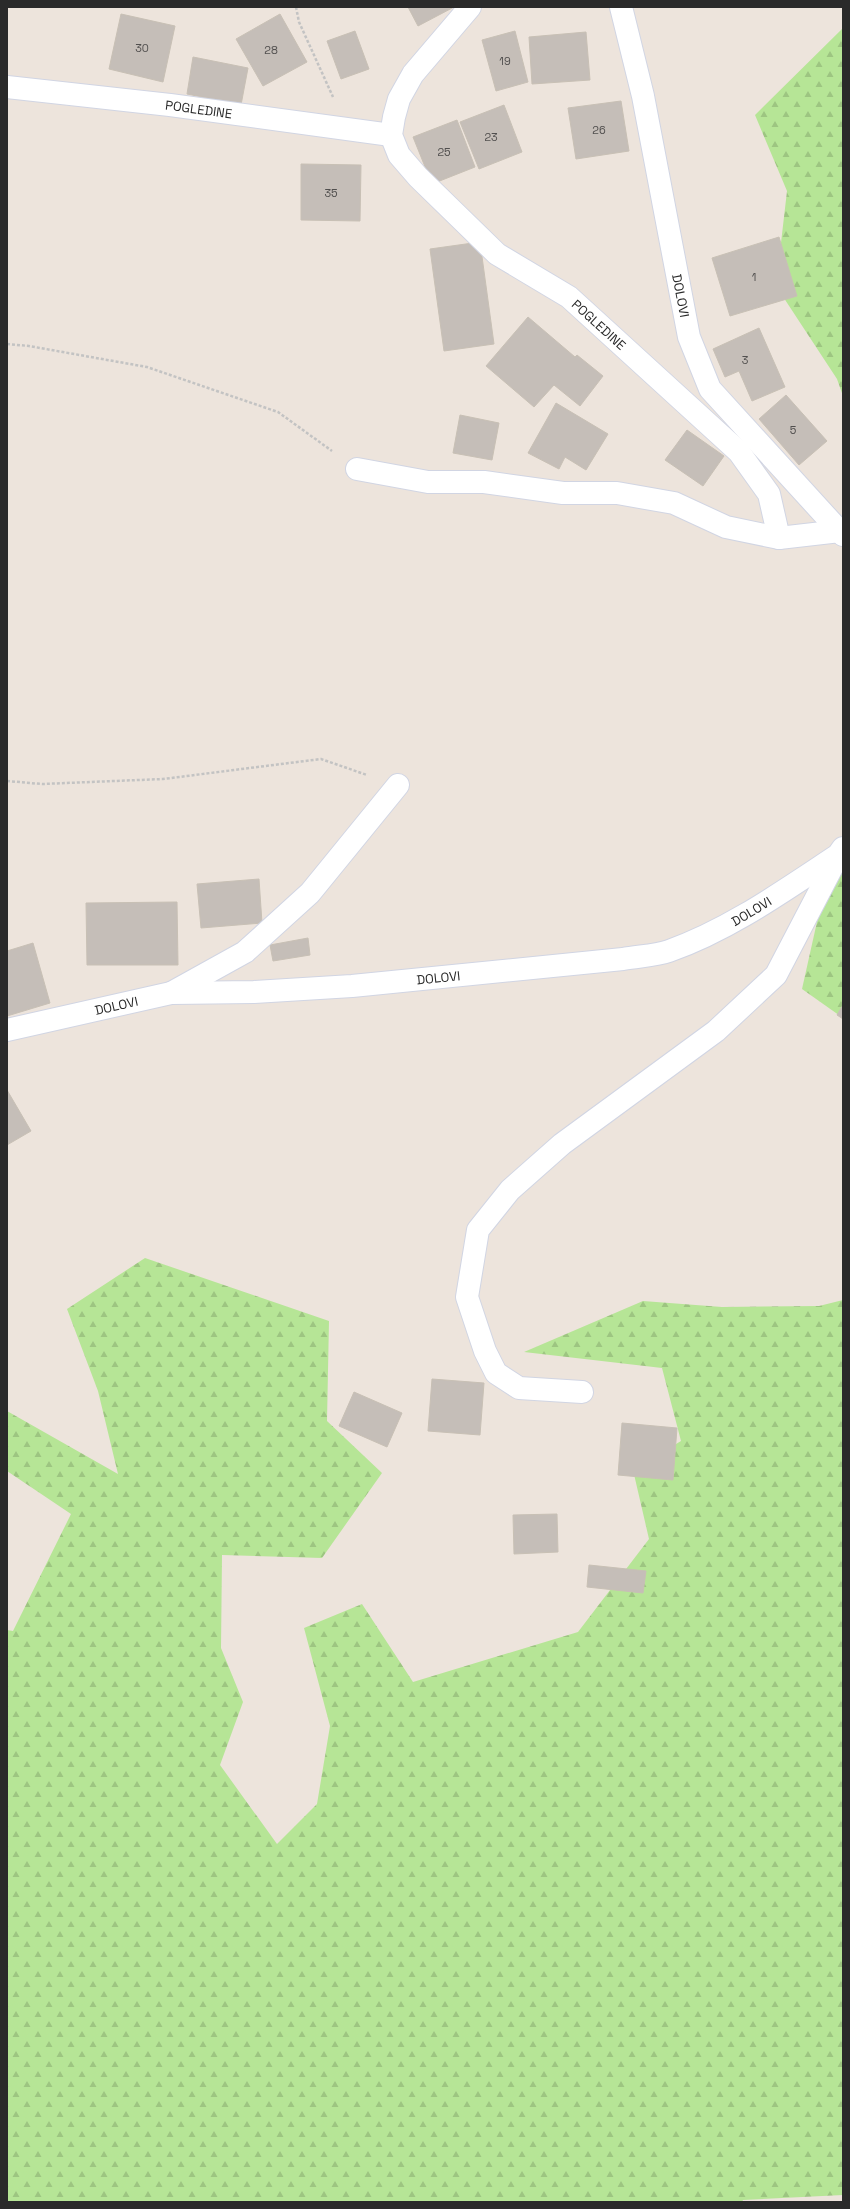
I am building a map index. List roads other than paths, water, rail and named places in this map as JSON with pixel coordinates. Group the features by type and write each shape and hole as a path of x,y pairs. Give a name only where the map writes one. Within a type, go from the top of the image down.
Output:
{"street":[{"path":"391,134 399,99 413,74 470,7"},
{"name":"DOLOVI","path":"621,7 643,96 689,337 710,389 842,533"},
{"name":"POGLEDINE","path":"7,87 170,105 391,134 399,155 418,177 497,254 569,297 739,452 769,494 779,538"},
{"path":"357,469 428,482 484,482 563,493 617,493 674,503 726,527 779,538 842,533"},
{"path":"171,994 244,952 310,893 398,785"},
{"path":"582,1392 519,1388 496,1373 485,1351 467,1297 478,1230 510,1190 562,1144 716,1031 776,975 841,852"},
{"name":"DOLOVI","path":"7,1030 171,994 254,992 352,986 624,959 668,951 717,929 764,904 841,852"}]}
